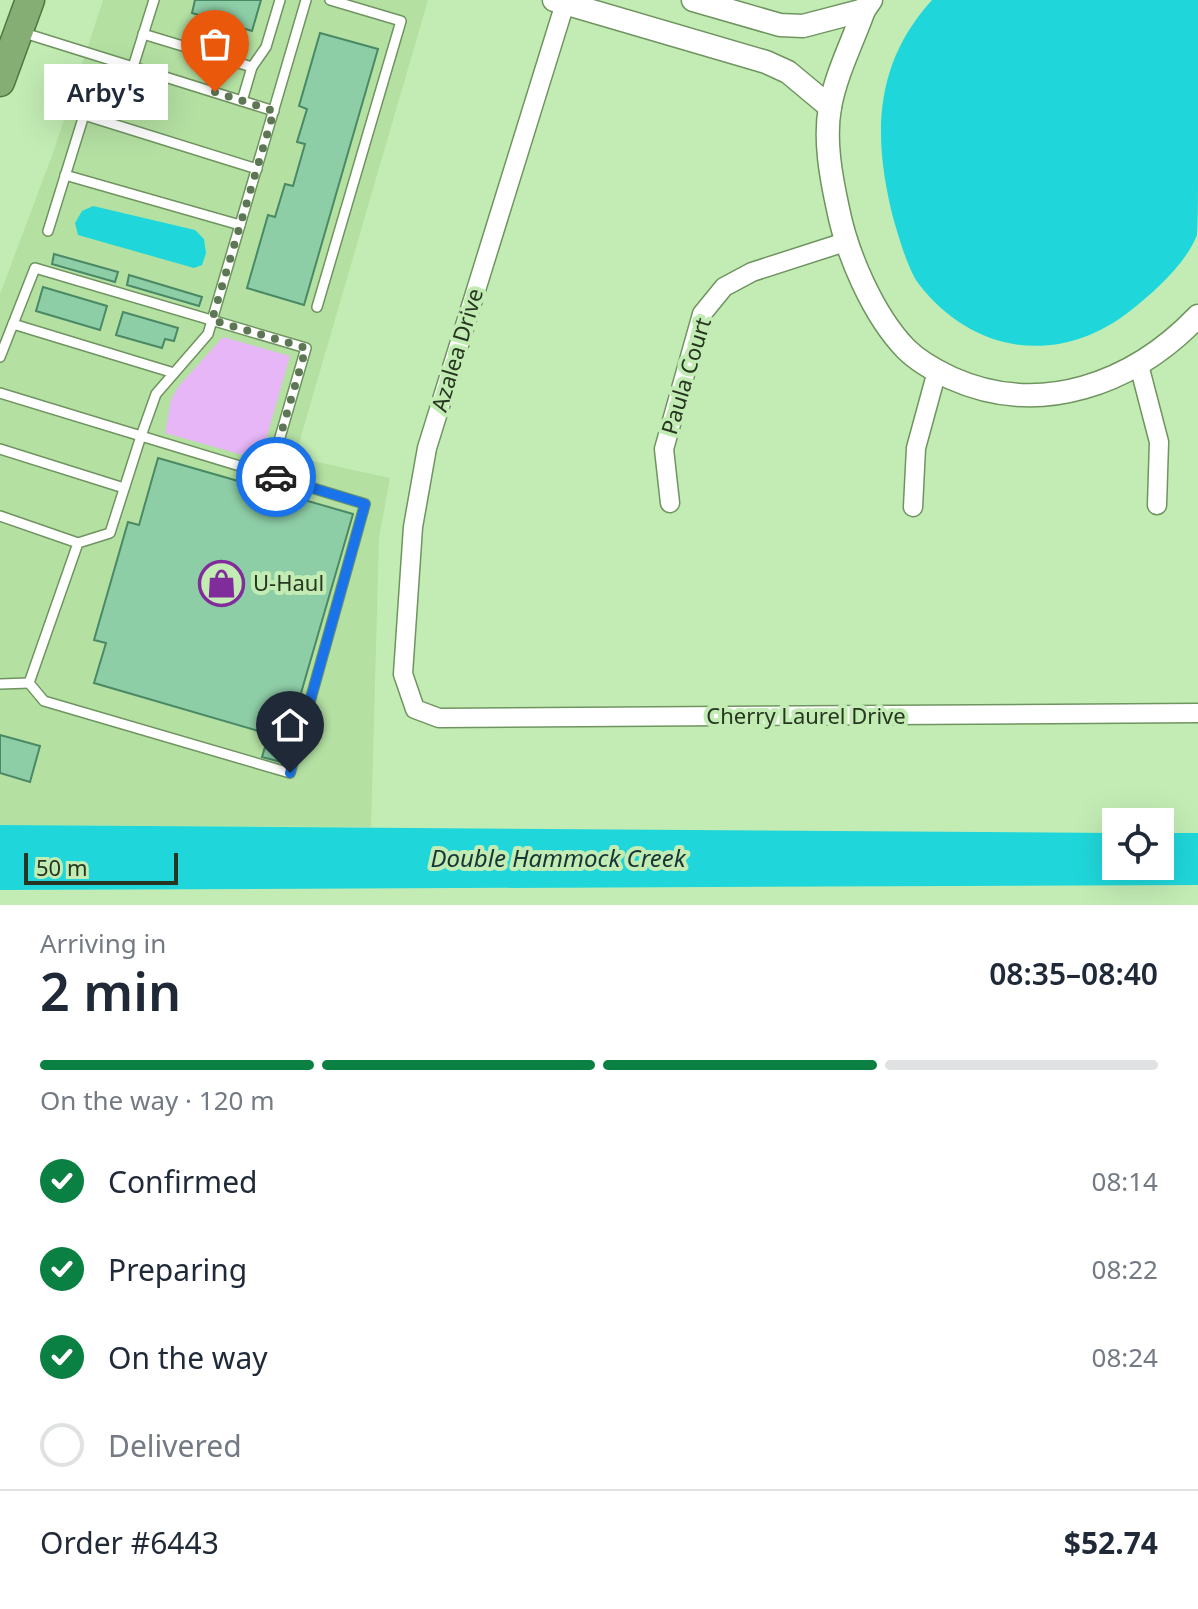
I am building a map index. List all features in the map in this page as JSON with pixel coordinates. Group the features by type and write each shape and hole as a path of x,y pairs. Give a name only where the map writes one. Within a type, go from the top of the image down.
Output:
{"highway":[{"path":"0,82 30,0"}],"street":[{"path":"693,0 780,25 803,26 868,5"},
{"path":"562,1 766,62 788,72 830,107"},
{"name":"Azalea Drive","path":"415,709 403,674 413,527 427,448 562,1"},
{"path":"868,5 830,107 830,170 845,242 884,322 907,350 937,371 978,390 1020,396 1054,394 1088,387 1139,365 1198,316"},
{"name":"Paula Court","path":"670,503 664,449 702,314 724,287 752,272 845,242"},
{"path":"1139,365 1159,442 1157,505"},
{"path":"913,507 916,448 937,371"},
{"name":"Cherry Laurel Drive","path":"415,709 439,718 1198,713"}],"lane":[{"path":"133,67 154,0"},
{"path":"242,101 252,67 266,47 280,0"},
{"path":"0,516 78,543 110,533 156,394 208,334 306,0"},
{"path":"317,307 401,21 330,0"},
{"path":"18,31 274,111"},
{"path":"143,34 252,67"},
{"path":"48,231 84,115 257,169"},
{"path":"65,175 240,225"},
{"path":"0,357 35,268 306,348 269,475"},
{"path":"13,324 174,373"},
{"path":"0,393 365,504 290,773 44,701 29,683"},
{"path":"0,449 124,488"},
{"path":"29,683 78,543"},
{"path":"0,684 29,683"}],"shaded area":[{"path":"103,0 428,0 295,457 390,478 379,538 371,827 0,825 0,294 54,150"},
{"path":"223,337 290,356 260,460 165,433 171,400 178,387"}],"water":[{"path":"932,0 1198,0 1197,235 1185,257 1158,287 1103,329 1075,340 1046,345 1018,345 990,338 964,325 940,307 914,277 898,236 887,191 881,133 888,78 898,51 912,25"},
{"path":"93,206 195,230 204,239 206,253 202,265 194,268 78,235 75,223 82,211"},
{"name":"Double Hammock Creek","path":"0,825 1102,833 1102,880 1174,880 1174,833 1198,833 1198,885 0,890"}],"building":[{"path":"195,0 261,0 252,31 192,13"},
{"path":"320,33 378,49 304,305 247,288 268,215 275,217 285,184 293,186 305,144 297,142 307,109 299,106"},
{"path":"54,254 118,272 115,282 52,264"},
{"path":"129,275 202,297 199,306 127,285"},
{"path":"43,287 107,306 100,330 36,311"},
{"path":"123,312 178,328 174,341 165,339 162,348 116,335"},
{"name":"U-Haul","path":"158,458 353,514 281,762 262,757 269,734 94,683 106,643 94,640 128,522 139,525"},
{"path":"0,735 40,746 30,782 0,773"}],"way so far":[{"path":"215,92 274,111 212,320 306,348 269,475 276,477"}],"place":[{"name":"Arby's","path":"215,92"},
{"name":"U-Haul","path":"222,583"}],"route":[{"path":"276,477 365,504 290,773"}]}
